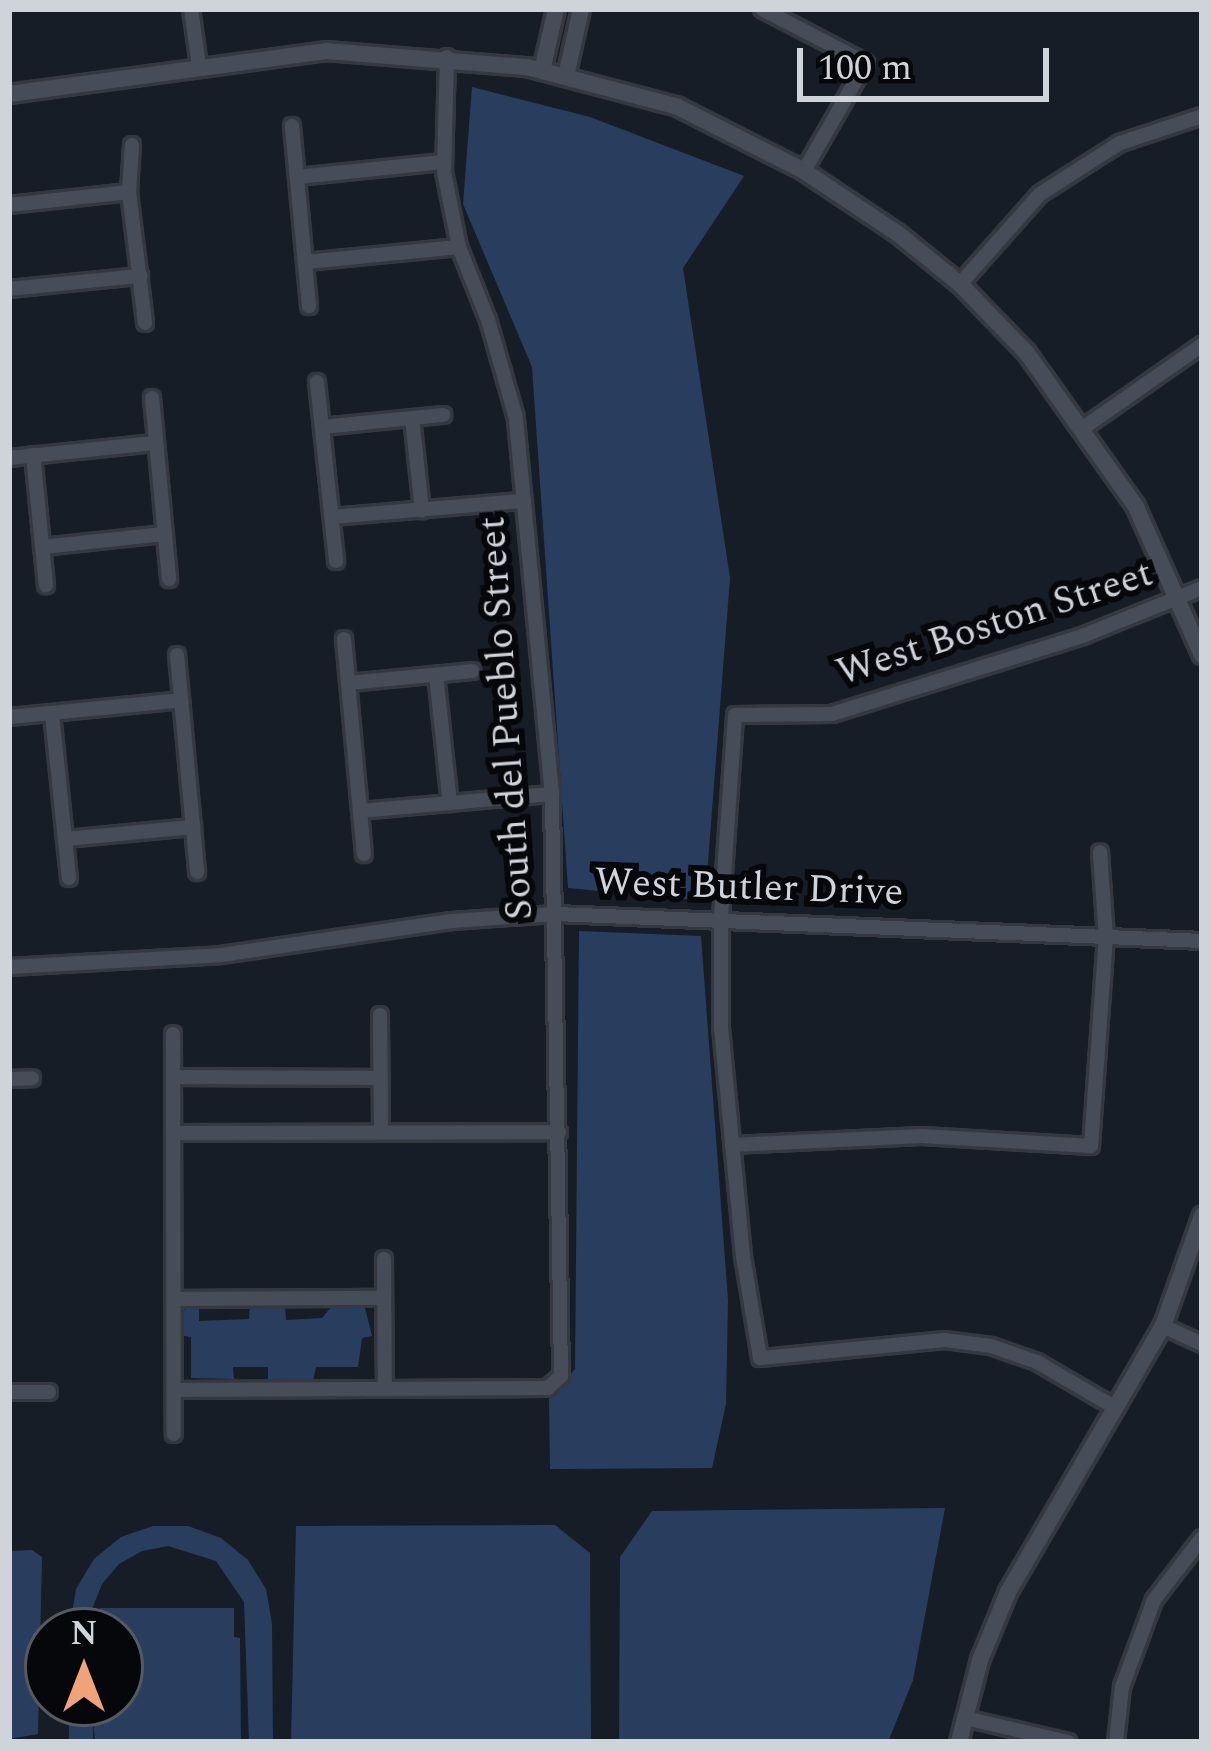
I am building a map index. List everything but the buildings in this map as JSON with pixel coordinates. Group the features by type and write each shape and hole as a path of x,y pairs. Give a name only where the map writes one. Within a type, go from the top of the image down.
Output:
{"street":[{"path":"190,9 199,65"},
{"path":"542,71 556,9"},
{"path":"566,76 581,9"},
{"path":"762,9 866,63 804,171"},
{"path":"9,94 326,51 447,57 542,71 678,107 804,171 897,233 960,284 1026,352 1136,507 1202,655"},
{"name":"South del Pueblo Street","path":"385,1389 548,1388 556,1384 562,1370 552,794 508,382 459,248 443,162 447,57"},
{"path":"960,284 1040,194 1120,143 1202,116"},
{"path":"292,126 309,306"},
{"path":"132,145 129,192 145,323"},
{"path":"297,177 443,162"},
{"path":"9,205 129,192"},
{"path":"305,262 459,248"},
{"path":"9,289 140,276"},
{"path":"1083,428 1202,345"},
{"path":"317,382 336,561"},
{"path":"152,398 169,579"},
{"path":"322,427 443,415"},
{"path":"412,418 422,510"},
{"path":"9,458 154,443"},
{"path":"33,455 46,585"},
{"path":"332,517 524,501"},
{"path":"42,547 164,534"},
{"name":"West Boston Street","path":"721,917 735,715 832,714 1085,635 1202,588"},
{"path":"344,639 364,854"},
{"path":"177,655 197,872"},
{"path":"348,683 472,671"},
{"path":"436,675 450,803"},
{"path":"9,717 181,700"},
{"path":"52,713 69,878"},
{"path":"360,811 552,794"},
{"path":"65,839 193,826"},
{"path":"732,1145 922,1136 1091,1146 1106,938 1100,852"},
{"name":"West Butler Drive","path":"9,967 221,955 452,921 556,914 721,917 1202,941"},
{"path":"721,917 721,1028 760,1358 945,1340 991,1346 1037,1362 1116,1408"},
{"path":"380,1015 381,1132"},
{"path":"172,1034 174,1434"},
{"path":"173,1077 380,1078"},
{"path":"9,1079 32,1078"},
{"path":"173,1133 559,1132"},
{"path":"959,1742 980,1660 1008,1592 1163,1326 1202,1216"},
{"path":"174,1390 385,1389 384,1259"},
{"path":"174,1298 384,1298"},
{"path":"1163,1326 1202,1345"},
{"path":"9,1392 49,1392"},
{"path":"1116,1742 1123,1687 1154,1600 1202,1538"},
{"path":"965,1718 1068,1742"}],"shaded area":[{"path":"472,87 590,117 744,176 683,268 730,578 705,901 568,888 532,367 463,204"},
{"path":"579,931 701,936 728,1300 726,1404 712,1468 550,1469 549,1399 575,1369"},
{"path":"190,1304 199,1307 199,1321 249,1319 250,1306 285,1307 286,1320 322,1318 332,1306 364,1304 372,1336 362,1338 358,1367 316,1367 313,1381 268,1379 268,1367 233,1367 234,1379 191,1378 191,1337 178,1335 178,1316"},
{"path":"945,1508 913,1680 888,1742 619,1742 620,1557 652,1511"},
{"path":"555,1525 590,1553 591,1742 291,1742 296,1526"},
{"path":"153,1526 188,1526 221,1538 248,1560 266,1589 272,1624 273,1742 249,1742 244,1602 216,1561 168,1546 142,1551 119,1564 102,1584 93,1607 73,1607 76,1589 94,1559 121,1537"},
{"path":"32,1550 42,1557 41,1607 24,1607 24,1727 38,1727 38,1734 9,1739 9,1551"},
{"path":"144,1608 234,1608 234,1637 240,1638 241,1742 95,1742 94,1727 144,1727"},
{"path":"69,1727 93,1727 93,1742 69,1742"}]}
